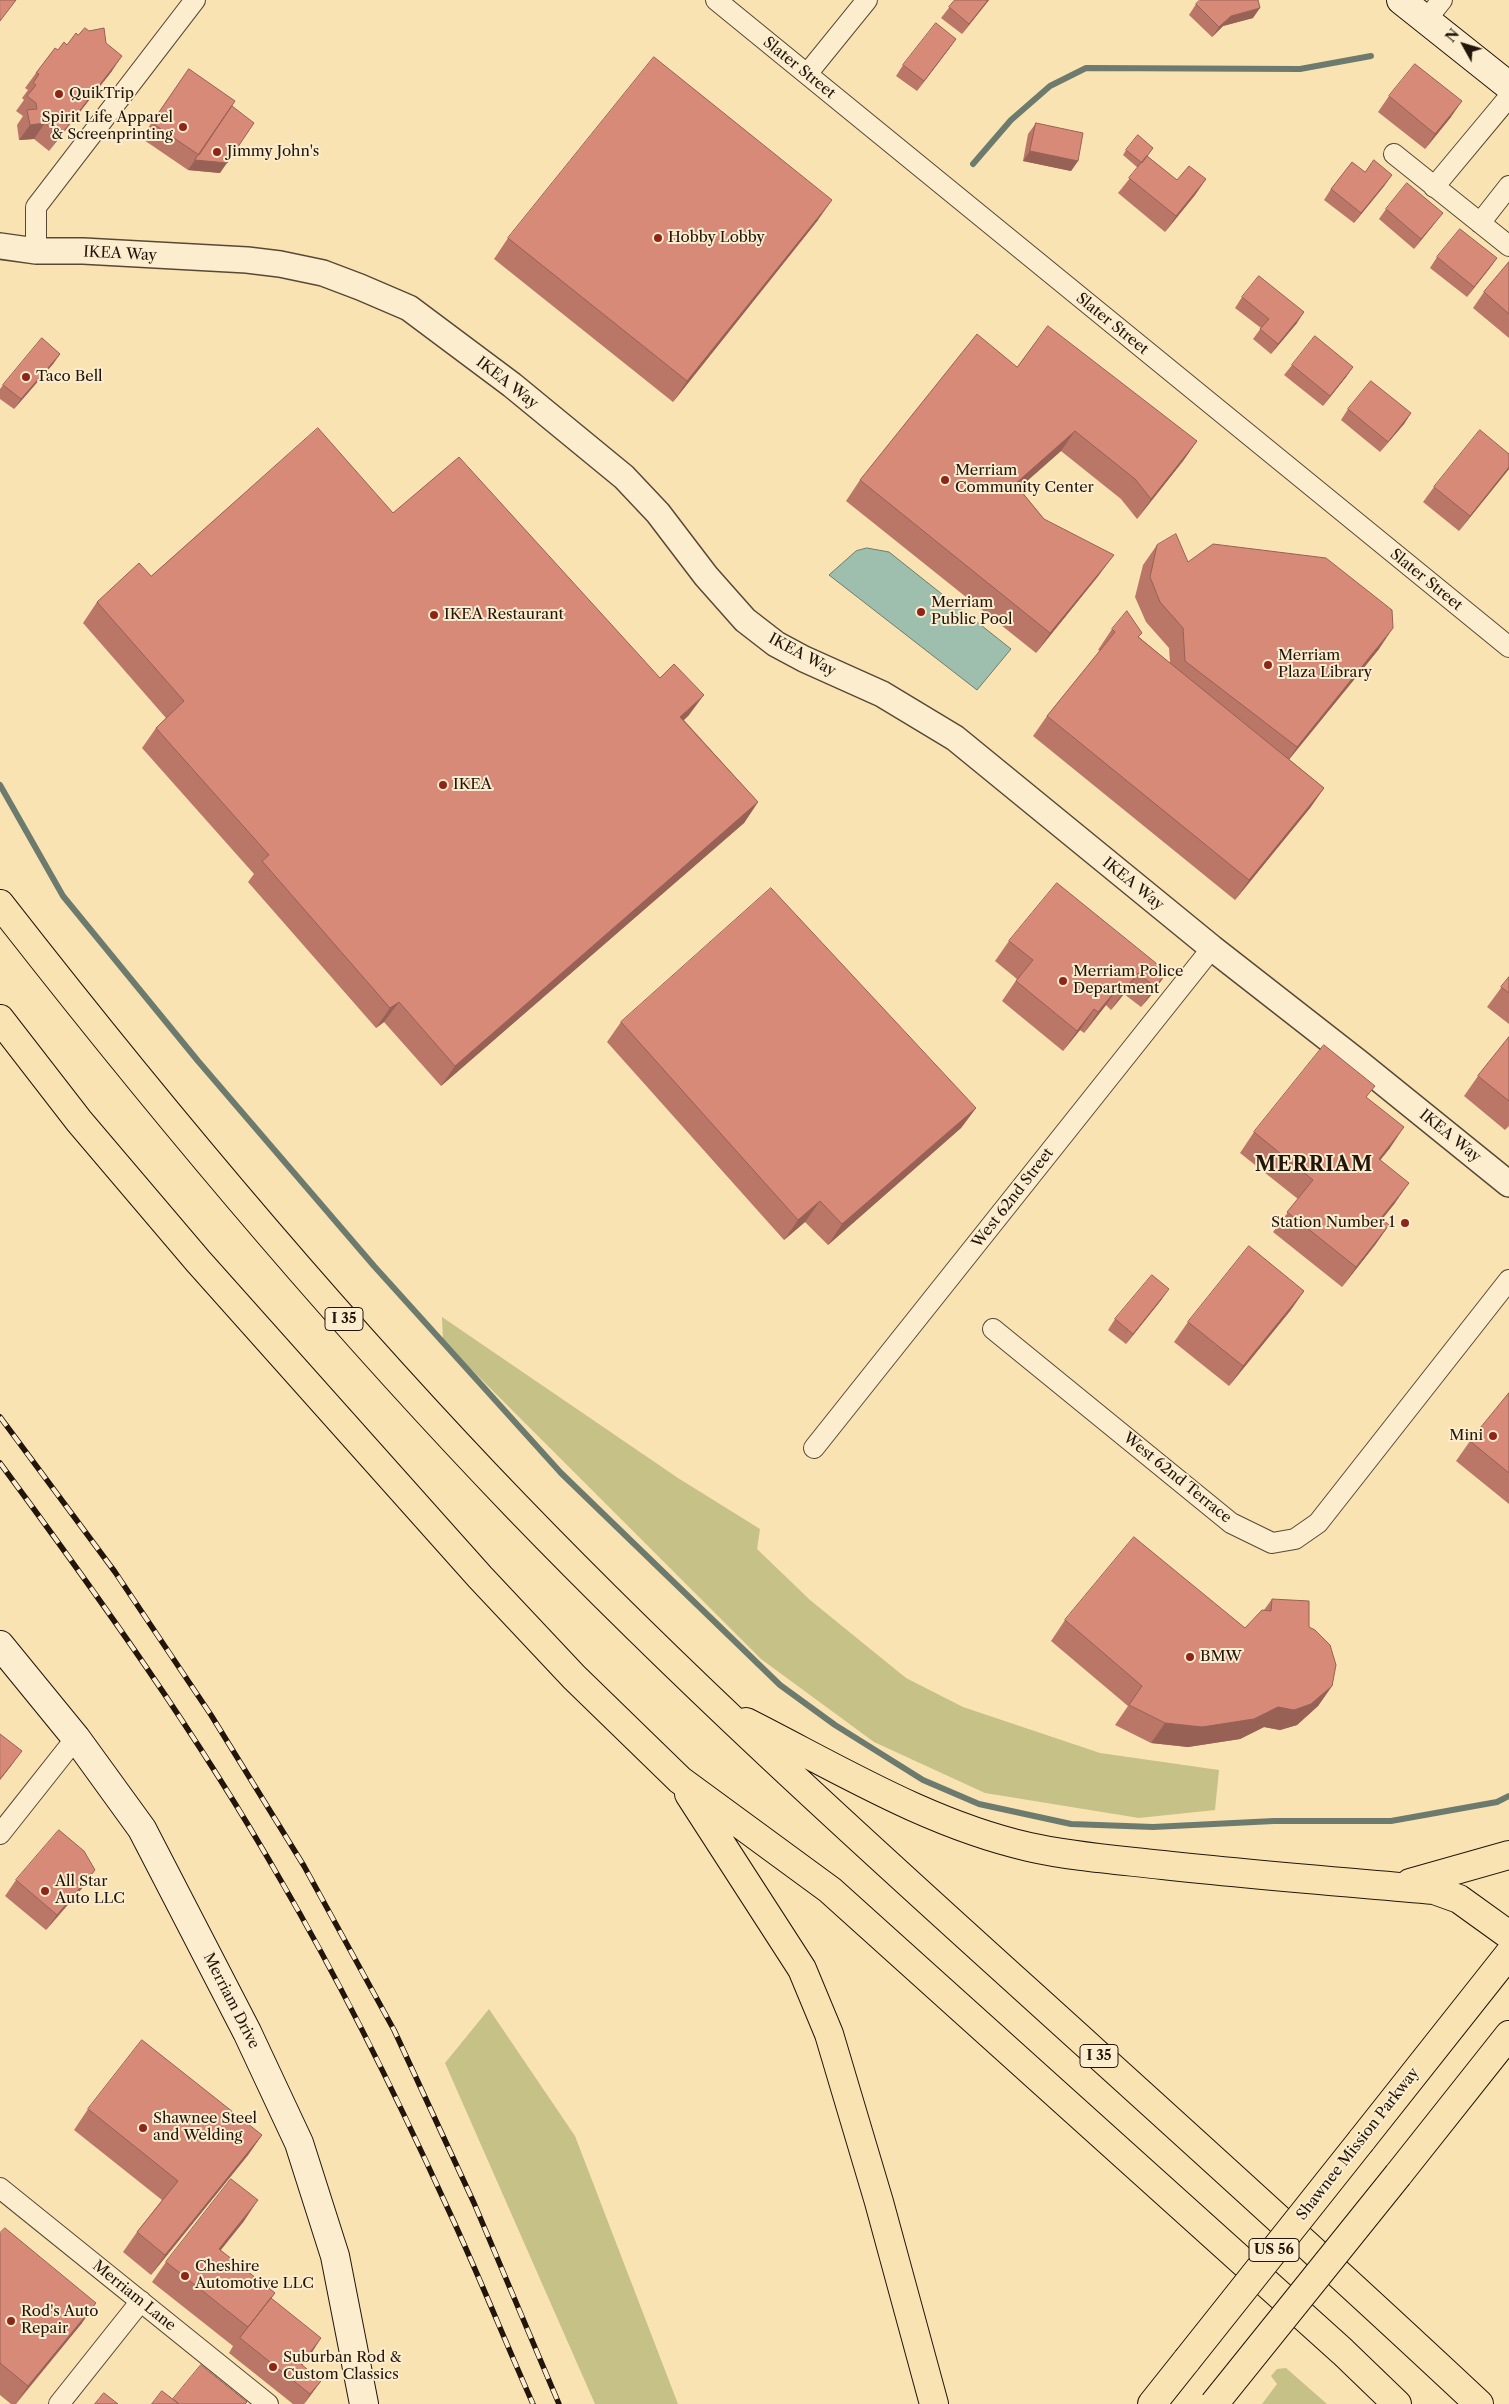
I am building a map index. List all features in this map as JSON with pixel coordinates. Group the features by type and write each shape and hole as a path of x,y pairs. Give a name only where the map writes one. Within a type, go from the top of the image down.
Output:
{"highway":[{"name":"I 35","path":"0,904 95,1025 317,1289 517,1507 718,1708 804,1789 1260,2202 1479,2404"},
{"path":"0,1019 79,1121 300,1378 480,1577 574,1677 680,1780 830,1890 1343,2352 1397,2404"},
{"path":"718,1708 898,1800 966,1828 1029,1847 1087,1857 1434,1890 1459,1899 1509,1935"},
{"path":"680,1780 802,1969 829,2034 879,2202 934,2404"},
{"path":"1398,1886 1509,1855"},
{"name":"Shawnee Mission Parkway","path":"1152,2404 1509,1954"},
{"path":"1214,2404 1509,2035"}],"main road":[{"path":"1401,0 1434,10 1509,86"},
{"name":"Merriam Drive","path":"0,1645 76,1738 142,1829 247,2032 298,2144 335,2256 364,2404"}],"street":[{"path":"36,251 36,207 195,0"},
{"name":"Slater Street","path":"716,0 1509,647"},
{"path":"806,74 867,0"},
{"path":"1434,187 1509,97"},
{"path":"1394,154 1509,246"},
{"path":"1480,223 1509,186"},
{"name":"IKEA Way","path":"0,246 36,251 102,252 280,264 323,274 360,287 409,308 512,385 624,476 658,513 711,582 745,620 776,644 804,659 882,694 955,738 1212,948 1509,1184"},
{"name":"West 62nd Street","path":"814,1448 1212,948"},
{"name":"West 62nd Terrace","path":"993,1329 1231,1523 1272,1543 1295,1539 1318,1523 1509,1280"},
{"path":"0,1834 76,1738"},
{"name":"Merriam Lane","path":"0,2188 268,2404"},
{"path":"60,2404 141,2301"}],"shaded area":[{"name":"Merriam Public Pool","path":"867,548 889,552 1011,649 977,690 829,575 856,551"},
{"path":"442,1317 678,1478 760,1529 757,1549 810,1600 906,1678 963,1707 1100,1753 1219,1770 1215,1810 1139,1818 985,1793 874,1742 761,1659 443,1341"},
{"path":"489,2009 575,2136 678,2404 595,2404 445,2063"},
{"path":"1286,2368 1327,2404 1262,2404 1277,2384 1271,2376 1277,2369"}],"building":[{"path":"0,0 16,0 0,21"},
{"path":"955,0 988,0 969,24 949,7"},
{"path":"1200,0 1258,0 1260,8 1231,16 1219,27 1196,4"},
{"path":"936,23 956,39 924,81 903,65"},
{"name":"QuikTrip","path":"85,28 89,31 104,28 106,43 122,56 60,136 45,123 30,125 27,110 37,109 36,103 27,96 36,85 33,83 39,74 36,73 55,48 58,50 64,42 67,45 76,33 78,35"},
{"name":"Hobby Lobby","path":"654,57 832,200 687,381 508,238"},
{"path":"1415,64 1462,101 1435,134 1389,96"},
{"name":"Spirit Life Apparel & Screenprinting","path":"189,69 235,101 199,155 152,123"},
{"name":"Jimmy John's","path":"232,106 254,123 227,163 195,160"},
{"path":"1036,123 1083,133 1078,161 1030,151"},
{"path":"1138,135 1153,148 1142,163 1126,150"},
{"path":"1147,156 1177,180 1189,166 1206,179 1176,216 1129,178"},
{"path":"1374,160 1392,175 1361,213 1331,189 1352,162 1365,172"},
{"path":"1407,183 1443,213 1421,239 1386,209"},
{"path":"1460,229 1497,258 1474,287 1437,257"},
{"path":"1509,262 1509,314 1484,292"},
{"path":"1259,276 1304,312 1278,344 1260,329 1269,319 1242,297"},
{"name":"Merriam Community Center","path":"1048,326 1197,441 1151,499 1135,479 1075,431 1015,484 1044,519 1114,555 1050,633 860,480 977,334 1017,367"},
{"path":"1315,336 1353,367 1330,396 1292,365"},
{"name":"Taco Bell","path":"42,338 60,354 21,399 3,385"},
{"path":"1371,381 1411,413 1388,442 1348,409"},
{"name":"IKEA","path":"318,428 393,513 459,457 660,678 674,664 704,695 680,717 758,802 455,1066 399,1002 390,1008 262,861 269,855 156,728 184,701 97,602 139,563 151,576"},
{"path":"1480,430 1509,454 1509,467 1470,516 1434,487"},
{"name":"Merriam Plaza Library","path":"1176,534 1188,562 1213,544 1326,558 1392,610 1393,628 1297,747 1185,661 1183,628 1160,602 1150,577 1157,545"},
{"path":"1127,611 1142,633 1138,637 1324,788 1249,880 1047,716 1115,632 1112,629"},
{"path":"1057,883 1167,972 1155,987 1138,973 1125,989 1120,985 1098,1012 1094,1009 1077,1031 1016,981 1033,960 1009,941"},
{"path":"771,888 976,1108 842,1224 820,1201 798,1220 621,1022"},
{"path":"1509,977 1509,993 1501,987"},
{"path":"1509,1037 1509,1101 1478,1076"},
{"path":"1324,1045 1375,1086 1366,1097 1404,1127 1379,1159 1409,1183 1381,1218 1389,1225 1356,1267 1287,1212 1313,1180 1254,1132"},
{"path":"1249,1246 1304,1291 1243,1366 1188,1322"},
{"path":"1152,1275 1169,1289 1133,1334 1115,1319"},
{"path":"1509,1393 1509,1473 1470,1441"},
{"name":"BMW","path":"1134,1537 1245,1628 1262,1610 1271,1611 1272,1599 1309,1601 1309,1627 1315,1630 1330,1645 1336,1665 1332,1686 1311,1704 1294,1710 1278,1707 1254,1719 1202,1727 1165,1723 1129,1705 1142,1686 1065,1620"},
{"path":"0,1734 22,1751 0,1779"},
{"name":"All Star Auto LLC","path":"59,1830 84,1851 95,1870 57,1915 16,1880"},
{"path":"142,2040 262,2135 165,2255 137,2232 178,2181 88,2109"},
{"path":"231,2179 258,2200 219,2249 275,2293 248,2327 166,2262"},
{"path":"5,2228 96,2303 28,2386 0,2363 0,2233"},
{"path":"271,2298 321,2338 301,2364 321,2381 310,2394 240,2338"},
{"path":"201,2365 247,2402 245,2404 179,2404 173,2399"},
{"path":"162,2391 179,2404 152,2404"},
{"path":"104,2393 118,2404 95,2404"}],"waterway":[{"path":"973,164 1011,120 1050,86 1086,68 1300,69 1371,56"},
{"path":"0,785 63,896 198,1061 374,1266 561,1473 780,1685 835,1725 923,1780 979,1804 1071,1824 1153,1827 1274,1821 1391,1821 1497,1802 1509,1796"}],"railway":[{"path":"0,1417 115,1572 211,1715 304,1866 394,2030 474,2203 559,2404"},
{"path":"0,1463 74,1564 181,1719 248,1825 303,1919 347,2000 429,2167 533,2404"}],"place":[{"name":"QuikTrip","path":"59,94"},
{"name":"Spirit Life Apparel & Screenprinting","path":"183,127"},
{"name":"Jimmy John's","path":"217,152"},
{"name":"Hobby Lobby","path":"658,238"},
{"name":"Taco Bell","path":"26,377"},
{"name":"Merriam Community Center","path":"945,480"},
{"name":"Merriam Public Pool","path":"921,612"},
{"name":"IKEA Restaurant","path":"434,615"},
{"name":"Merriam Plaza Library","path":"1268,665"},
{"name":"IKEA","path":"443,785"},
{"name":"Merriam Police Department","path":"1063,981"},
{"name":"Station Number 1","path":"1405,1223"},
{"name":"Mini","path":"1493,1436"},
{"name":"BMW","path":"1190,1657"},
{"name":"All Star Auto LLC","path":"45,1891"},
{"name":"Shawnee Steel and Welding","path":"143,2128"},
{"name":"Cheshire Automotive LLC","path":"185,2276"},
{"name":"Rod's Auto Repair","path":"11,2321"},
{"name":"Suburban Rod & Custom Classics","path":"273,2367"}],"district":[{"name":"MERRIAM","path":"1314,1165"}]}
